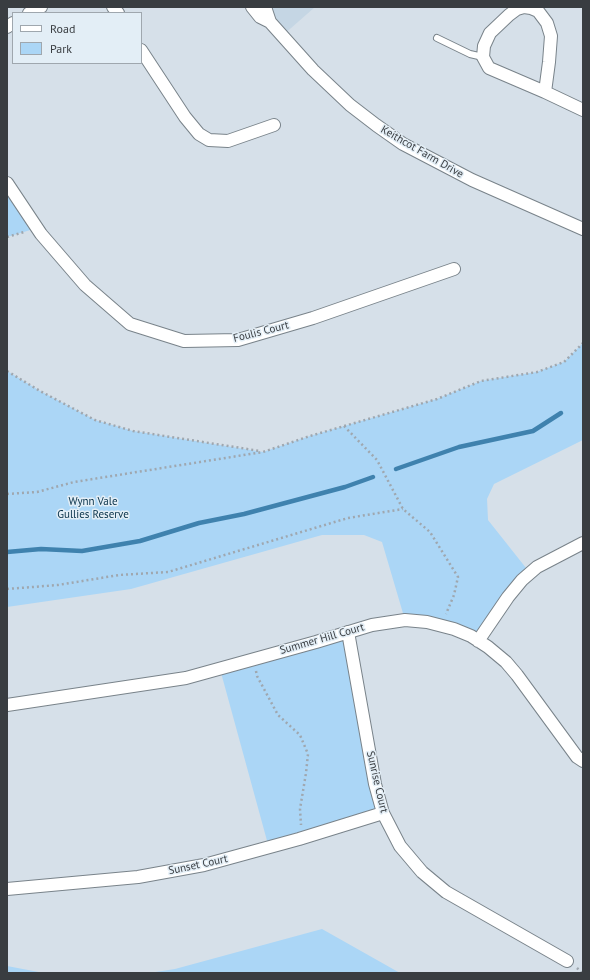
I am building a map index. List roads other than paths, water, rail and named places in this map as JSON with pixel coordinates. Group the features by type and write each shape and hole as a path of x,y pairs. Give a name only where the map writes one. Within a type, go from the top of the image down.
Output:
{"street":[{"path":"31,12 41,7"},
{"name":"Keithcot Farm Drive","path":"252,7 260,17 270,22 313,70 350,105 403,144 472,180 583,229"},
{"name":"Keithcot Farm Drive","path":"265,7 270,22"},
{"path":"545,92 551,36 547,23 538,11 524,7 517,9 490,33 484,46 483,56 489,68 583,110"},
{"path":"142,52 154,72 192,127 199,134 209,140 228,141 274,125"},
{"name":"Foulis Court","path":"7,183 41,234 85,285 130,324 184,341 238,340 313,318 454,269"},
{"path":"478,641 508,597 522,580 537,567 583,543"},
{"name":"Summer Hill Court","path":"7,705 186,678 372,625 406,620 427,622 454,629 478,641 506,662 577,757 583,761"},
{"name":"Sunrise Court","path":"348,632 375,784 383,813 400,846 422,872 446,892 567,961"},
{"name":"Sunset Court","path":"7,889 98,881 204,865 299,839 383,813"}],"lane":[{"path":"437,38 470,54 483,56"}],"waterway":[{"path":"396,469 459,447 533,431 561,413"},
{"path":"7,552 41,549 82,551 140,541 199,523 244,514 345,487 373,477"}],"park label":[{"name":"Wynn Vale Gullies Reserve","path":"93,508"}]}
